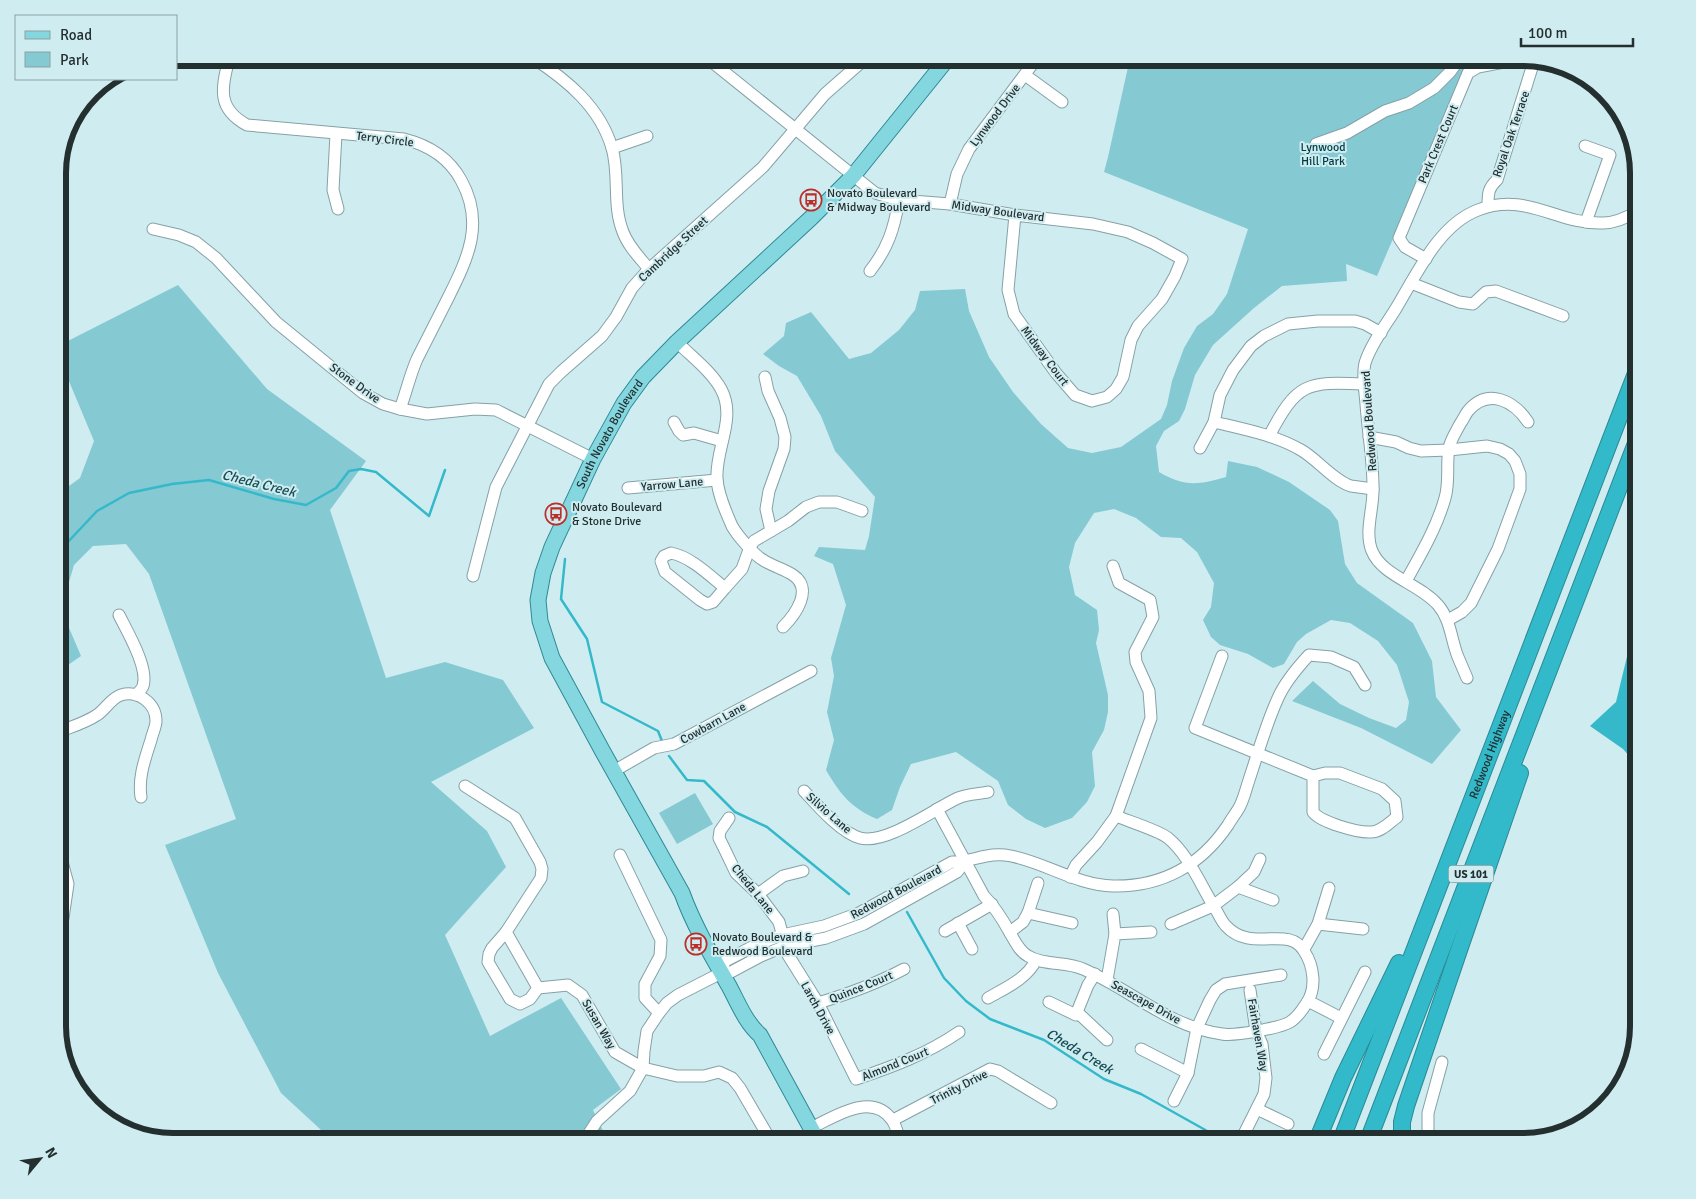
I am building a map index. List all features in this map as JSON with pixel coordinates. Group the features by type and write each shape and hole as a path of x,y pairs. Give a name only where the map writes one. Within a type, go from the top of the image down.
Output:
{"highway":[{"name":"Redwood Highway","path":"1344,1133 1630,389"},
{"name":"Redwood Highway","path":"1371,1133 1630,459"},
{"path":"1403,1133 1404,1114 1458,950 1507,815 1574,606"},
{"path":"1321,1133 1343,1078 1394,972 1420,936"},
{"path":"1407,1133 1410,1098"}],"main road":[{"name":"South Novato Boulevard","path":"814,1133 760,1035 752,1028 726,969 690,915 682,893 552,658 540,621 538,600 543,572 552,547 594,459 624,403 643,376 853,176 942,66"}],"street":[{"name":"Terry Circle","path":"227,66 223,93 225,103 229,112 247,126 404,139 428,147 444,159 456,171 465,187 472,221 471,244 466,264 416,362 400,410"},
{"path":"546,66 555,72 589,104 602,124 612,148 615,164 617,210 622,231 630,246 649,269"},
{"name":"Midway Boulevard","path":"717,66 874,193 899,200 950,204 1094,224 1128,232 1182,259"},
{"name":"Cambridge Street","path":"472,576 496,487 550,384 602,336 632,288 649,269 763,167 825,94 857,66"},
{"name":"Lynwood Drive","path":"950,204 957,174 969,149 979,133 1031,66"},
{"path":"1316,144 1347,132 1385,111 1410,103 1434,88 1454,66"},
{"name":"Park Crest Court","path":"1426,259 1405,247 1398,238 1468,73 1483,66"},
{"name":"Royal Oak Terrace","path":"1488,206 1490,186 1497,180 1532,67"},
{"path":"1025,75 1062,102"},
{"path":"336,134 333,190 338,209"},
{"path":"612,148 647,136"},
{"path":"1585,146 1610,155 1586,222"},
{"path":"870,271 882,256 894,227 899,200"},
{"name":"Redwood Boulevard","path":"1467,678 1458,658 1448,620 1440,606 1430,596 1380,564 1369,543 1374,489 1364,384 1365,364 1381,333 1426,259 1444,235 1460,220 1475,211 1488,206 1508,203 1530,206 1586,222 1604,223 1630,215"},
{"name":"Midway Court","path":"1015,214 1008,290 1014,314 1056,373 1075,395 1092,401 1107,397 1116,389 1124,377 1131,340 1138,326 1162,299 1182,259"},
{"name":"Stone Drive","path":"153,229 179,235 196,242 216,258 276,322 363,393 384,404 400,410 427,414 474,409 496,410 594,459"},
{"path":"1411,283 1459,302 1474,304 1486,292 1496,291 1562,316"},
{"path":"1200,448 1214,422 1220,395 1232,370 1251,346 1276,330 1288,324 1355,321 1381,333"},
{"path":"677,342 713,378 722,390 726,402 727,417 718,462 717,480 725,510 735,531 761,559 795,576 800,582 803,592 800,603 793,617 783,627"},
{"path":"765,377 768,391 780,418 785,437 784,449 769,491 766,509 771,531"},
{"path":"1269,436 1282,412 1292,400 1307,388 1327,382 1364,384"},
{"path":"1406,580 1435,528 1448,483 1449,450 1452,438 1469,411 1480,402 1492,398 1502,399 1520,410 1528,422"},
{"path":"674,422 683,435 694,433 722,441"},
{"path":"1214,422 1269,436 1300,449 1340,480 1350,485 1374,489"},
{"path":"1369,437 1396,442 1421,451 1488,446 1500,449 1509,454 1515,461 1520,474 1520,489 1498,549 1471,603 1462,612 1448,620"},
{"name":"Yarrow Lane","path":"628,488 717,480"},
{"path":"725,588 678,554 671,553 664,556 661,561 665,572 707,604 713,602 725,588 742,568 754,541 788,521 806,507 819,502 837,502 862,511"},
{"path":"1070,877 1076,866 1116,816 1151,718 1149,691 1136,662 1135,652 1153,617 1150,600 1119,582 1113,566"},
{"path":"119,615 144,673 143,687 136,696"},
{"name":"Redwood Boulevard","path":"590,1133 597,1121 630,1091 642,1068 647,1031 667,1003 678,995 726,969 761,956 784,941 859,913 952,862 965,862 983,855 996,854 1012,856 1090,883 1112,886 1153,882 1190,865 1216,842 1240,806 1278,698 1290,676 1309,655 1331,657 1354,667 1365,685"},
{"path":"1222,656 1195,728 1313,776 1325,773 1340,773 1382,789 1395,801 1397,816 1383,828 1371,832 1327,823 1313,812 1313,776"},
{"name":"Cowbarn Lane","path":"614,771 654,748 674,744 811,671"},
{"path":"66,729 99,714 121,695 146,699 154,710 156,722 140,779 141,797"},
{"path":"465,786 515,818 540,862 542,869 541,878 506,932 488,954 488,962 510,998 520,1004 530,999 538,988 506,932"},
{"name":"Silvio Lane","path":"804,791 844,829 858,837 869,839 887,835 961,797 988,792"},
{"path":"937,809 984,896 992,904 1018,947 1026,956 1036,960 1032,969 1026,974 988,998"},
{"path":"1116,816 1167,837 1190,865 1225,926 1246,939 1288,939 1304,949 1318,924 1329,888"},
{"name":"Cheda Lane","path":"729,818 720,831 719,838 736,873 758,894 779,922 784,941"},
{"path":"620,855 661,940 660,956 645,984 646,998 659,1013"},
{"path":"1171,924 1213,906 1254,872 1260,859"},
{"path":"758,894 783,876 803,871"},
{"path":"66,877 68,884 66,898"},
{"path":"1010,932 1023,922 1038,883"},
{"path":"1238,887 1273,900"},
{"path":"945,931 992,904"},
{"path":"1028,913 1072,923"},
{"path":"1107,980 1114,934 1113,914"},
{"path":"958,923 972,949"},
{"path":"1318,924 1363,929"},
{"path":"1114,934 1151,932"},
{"name":"Larch Drive","path":"784,941 788,955 818,1004 856,1079"},
{"name":"Seascape Drive","path":"1036,960 1073,965 1107,980 1175,1020 1223,1035 1285,1025 1297,1018 1308,1001 1313,986 1313,972 1304,949"},
{"name":"Quince Court","path":"818,1004 853,993 881,981 904,968"},
{"path":"1324,1054 1365,972"},
{"path":"1049,1002 1076,1016 1088,985 1095,974"},
{"path":"1174,1100 1188,1073 1196,1028 1216,990 1225,984 1281,975"},
{"name":"Susan Way","path":"538,988 568,985 582,995 615,1052 642,1068 677,1076 704,1076 719,1072 732,1078 740,1088 766,1133"},
{"name":"Fairhaven Way","path":"1245,1133 1264,1094 1266,1078 1262,1044 1256,1031 1250,990"},
{"path":"1308,1001 1341,1018"},
{"path":"1077,1012 1107,1040"},
{"name":"Almond Court","path":"856,1079 902,1063 940,1045 959,1032"},
{"path":"1141,1049 1188,1073"},
{"path":"1428,1133 1428,1113 1442,1062"},
{"name":"Trinity Drive","path":"893,1120 990,1069 998,1071 1051,1103"},
{"path":"818,1133 849,1109 871,1106 880,1109 893,1120 897,1133"},
{"path":"1257,1109 1288,1124"}],"green space":[{"name":"Lynwood Hill Park","path":"1128,66 1468,66 1377,276 1346,264 1347,281 1282,286 1213,345 1195,375 1185,409 1179,421 1164,431 1156,446 1159,472 1176,480 1200,483 1226,477 1228,461 1257,467 1289,482 1330,510 1338,521 1345,564 1357,583 1413,623 1432,661 1436,697 1461,730 1432,764 1361,728 1292,701 1313,681 1340,704 1396,728 1406,720 1409,702 1397,665 1378,641 1350,623 1331,620 1306,634 1297,642 1284,664 1273,668 1248,654 1220,645 1211,637 1203,620 1211,607 1214,583 1197,552 1181,538 1161,537 1136,518 1114,509 1094,513 1075,543 1069,567 1075,595 1097,610 1099,630 1096,643 1108,695 1108,712 1104,730 1092,752 1095,786 1087,802 1072,818 1045,828 1026,819 1008,805 998,781 956,752 911,764 892,810 877,819 853,805 836,786 826,770 834,740 827,712 834,676 831,658 846,605 833,564 814,556 819,547 865,550 875,497 835,451 821,416 797,376 763,354 784,336 786,323 811,312 849,359 871,353 899,330 915,310 920,291 965,289 969,311 989,357 1013,392 1041,424 1068,448 1092,453 1121,447 1161,419 1184,348 1197,326 1213,314 1227,294 1248,229 1104,172"},
{"path":"178,285 267,389 366,461 330,510 386,678 445,662 503,680 534,728 431,782 487,831 506,867 445,935 490,1036 561,998 621,1089 593,1110 604,1133 324,1133 281,1093 218,973 165,845 236,819 149,574 126,544 93,546 74,565 66,592 66,488 80,478 94,441 66,374 66,342"},
{"path":"66,621 81,656 66,666"},
{"path":"695,793 713,824 677,844 659,813"}],"shaded area":[{"path":"1630,644 1630,757 1623,749 1590,726 1616,702"}],"waterway":[{"name":"Cheda Creek","path":"66,544 97,511 129,493 172,484 209,480 274,499 306,505 336,488 349,471 361,469 376,472 429,516 445,470"},
{"name":"Cheda Creek","path":"565,559 561,599 587,639 602,702 658,731 662,741"},
{"name":"Cheda Creek","path":"669,756 687,780 704,781 735,812 767,827 849,894"},
{"name":"Cheda Creek","path":"907,912 944,978 966,1001 990,1019 1044,1040 1104,1079 1141,1094 1211,1133"}],"place":[{"name":"Novato Boulevard & Midway Boulevard","path":"811,200"},
{"name":"Novato Boulevard & Stone Drive","path":"556,514"},
{"name":"Novato Boulevard & Redwood Boulevard","path":"696,944"}]}
